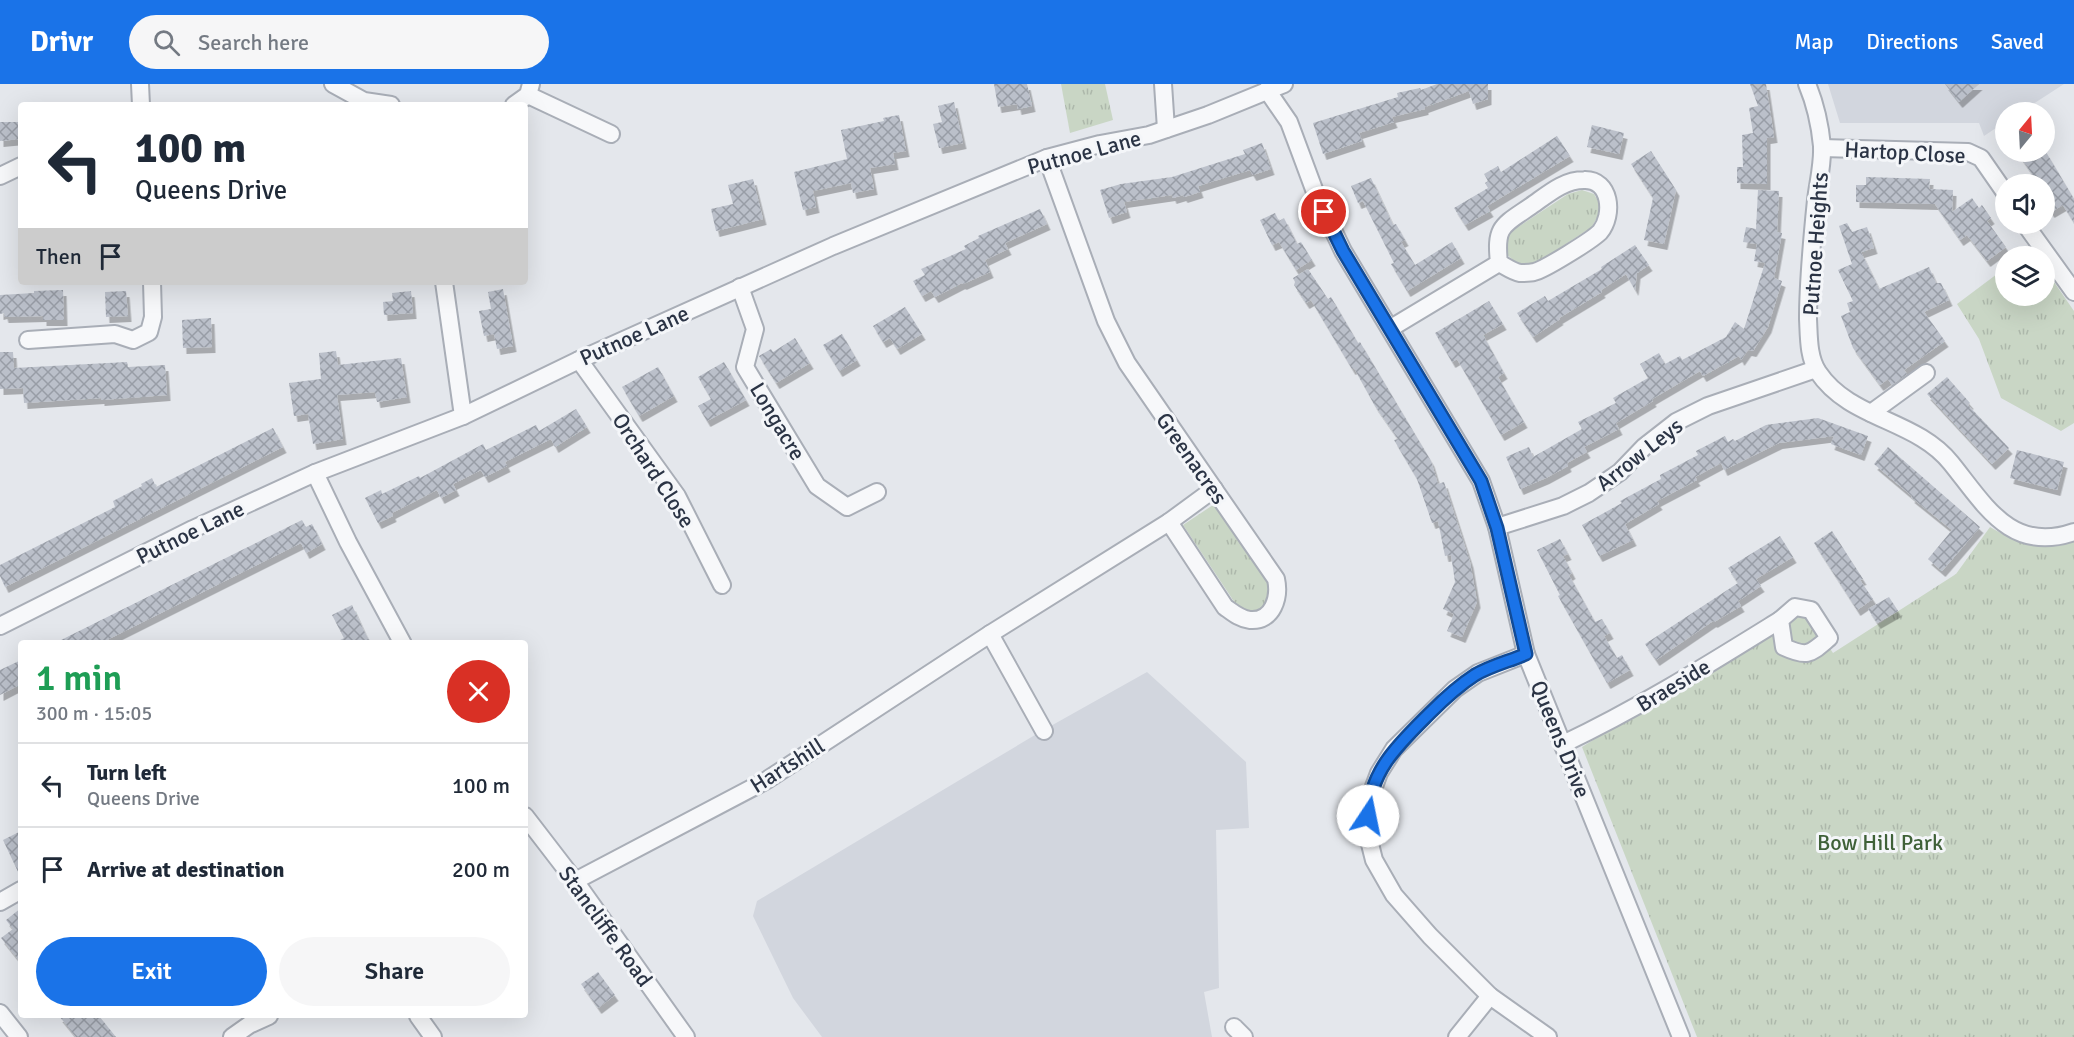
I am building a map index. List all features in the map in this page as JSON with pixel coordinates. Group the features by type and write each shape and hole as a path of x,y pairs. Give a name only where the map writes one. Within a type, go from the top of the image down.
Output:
{"street":[{"path":"140,84 141,102"},
{"path":"333,84 364,101 371,102"},
{"path":"1163,84 1166,129"},
{"name":"Putnoe Lane","path":"0,626 193,529 315,473 463,416 579,360 832,246 1047,158 1166,129 1208,115 1284,84"},
{"name":"Putnoe Heights","path":"1807,84 1813,98 1822,148 1808,280 1809,344 1816,369 1848,403 1912,431 1942,451 2005,526 2015,532 2057,538 2074,532"},
{"name":"Queens Drive","path":"1267,90 1289,122 1315,192 1343,251 1481,481 1497,528 1526,654 1682,1037"},
{"path":"525,95 611,134"},
{"name":"Hartop Close","path":"1822,148 1968,152 1981,158 1995,178"},
{"name":"Greenacres","path":"1047,158 1106,321 1127,363 1276,579 1278,590 1276,603 1266,617 1251,620 1236,616 1225,607 1169,522"},
{"path":"0,176 18,167"},
{"path":"1587,179 1602,187 1608,198 1608,215 1600,232 1568,254 1534,272 1520,273 1499,263 1497,244 1500,231 1511,220 1563,185 1587,179"},
{"path":"2032,234 2074,292"},
{"path":"1391,328 1499,263"},
{"path":"444,285 463,416"},
{"name":"Longacre","path":"740,287 755,329 745,367 817,486 847,507 877,492"},
{"path":"28,340 115,334 133,340 149,332 153,317 152,288"},
{"name":"Orchard Close","path":"579,360 676,496 722,585"},
{"name":"Arrow Leys","path":"1497,528 1563,506 1589,493 1620,472 1644,447 1687,416 1708,406 1816,369"},
{"path":"1871,413 1926,373"},
{"path":"315,473 348,542 401,640"},
{"name":"Hartshill","path":"575,881 767,780 990,634 1169,522 1214,489"},
{"name":"Braeside","path":"1563,744 1606,724 1672,687 1780,620"},
{"path":"990,634 1044,730"},
{"path":"1526,654 1478,673 1455,689 1394,749 1379,773 1369,800 1367,832 1374,860 1394,895 1430,936 1490,996 1548,1037"},
{"name":"Stancliffe Road","path":"528,820 575,881 686,1037"},
{"path":"0,902 18,892"},
{"path":"1457,1037 1490,996"},
{"path":"0,1013 19,1037"},
{"path":"232,1037 265,1018"},
{"path":"419,1018 433,1037"}],"shaded area":[{"path":"1828,84 2064,84 2036,102 1995,102 1995,129 1984,136 1979,123 1840,123"},
{"path":"1147,672 1246,762 1249,828 1216,830 1219,988 1204,992 1212,1037 822,1037 793,998 753,916 757,901 1040,732"}],"green space":[{"path":"1061,84 1105,84 1113,120 1070,133"},
{"path":"1582,190 1594,194 1602,208 1592,227 1535,264 1518,264 1505,253 1509,233 1568,194"},
{"path":"1995,276 1995,306 2055,306 2055,283 2074,311 2074,423 2061,431 2001,398 1979,339 1957,304"},
{"path":"1216,503 1269,580 1269,602 1260,611 1248,612 1237,606 1183,525"},
{"name":"Bow Hill Park","path":"1990,527 2012,538 2030,543 2074,539 2074,1037 1697,1037 1582,747 1794,614 1807,614 1833,653 1956,574"}],"building":[{"path":"994,84 1027,84 1032,106 1018,109 1017,104 998,107"},
{"path":"1437,84 1488,84 1488,99 1473,104 1469,91 1425,107 1425,109 1392,117 1394,122 1359,133 1362,141 1323,154 1313,123 1398,97 1397,93 1420,88 1421,90"},
{"path":"1750,84 1766,84 1774,137 1767,138 1767,184 1737,183 1737,167 1743,167 1742,135 1753,133 1749,108 1758,106"},
{"path":"1945,84 1979,84 1959,102"},
{"path":"954,102 963,143 939,148 933,124 942,122 938,106"},
{"path":"899,115 906,151 893,153 895,164 870,168 874,189 853,193 851,183 813,191 816,207 803,210 794,172 847,159 841,130 884,121 883,118"},
{"path":"0,122 18,122 18,139 0,141"},
{"path":"1592,125 1624,133 1619,154 1587,147"},
{"path":"1557,136 1570,156 1487,206 1490,211 1465,225 1454,208 1488,188 1485,183 1488,181 1484,174 1498,166 1501,172"},
{"path":"1262,143 1271,169 1253,175 1250,170 1198,186 1200,192 1184,197 1183,195 1173,198 1172,195 1124,202 1127,212 1109,218 1100,190 1121,184 1172,177 1245,154 1243,150"},
{"path":"1651,151 1676,190 1664,244 1644,240 1653,198 1631,164"},
{"path":"2024,162 2052,162 2074,199 2074,223 2063,205 2055,210 2055,174 2032,174"},
{"path":"1866,177 1930,179 1929,189 1953,190 1952,212 1972,198 1979,208 1982,205 1991,218 1987,221 2005,246 1995,246 1995,255 1987,261 1967,235 1960,240 1935,204 1856,202 1856,185 1866,185"},
{"path":"1371,178 1393,225 1396,224 1405,240 1401,242 1415,265 1452,242 1461,258 1407,291 1391,264 1394,263 1363,201 1358,203 1351,186"},
{"path":"753,179 763,219 716,231 711,209 733,204 728,185"},
{"path":"1758,190 1779,191 1777,232 1782,233 1774,278 1782,281 1768,327 1753,351 1748,350 1741,360 1739,356 1703,376 1700,371 1652,399 1653,401 1616,423 1619,429 1584,447 1587,452 1567,463 1568,466 1520,489 1506,457 1529,447 1533,457 1582,429 1578,422 1616,403 1613,398 1648,378 1640,364 1659,353 1665,364 1680,356 1682,360 1726,337 1735,322 1744,329 1765,263 1754,261 1757,244 1743,242 1746,227 1756,229"},
{"path":"1040,209 1047,224 1005,243 1008,249 985,260 990,272 935,297 931,291 922,296 913,281 925,275 921,269 966,249 964,246 979,238 978,236"},
{"path":"1275,213 1279,221 1284,218 1297,244 1301,242 1312,260 1296,270 1279,242 1272,245 1260,220"},
{"path":"1847,223 1852,232 1867,227 1874,248 1861,252 1879,289 1929,267 1936,283 1941,283 1949,300 1924,312 1945,341 1904,370 1907,374 1892,385 1888,379 1880,385 1853,348 1841,316 1850,312 1847,303 1853,301 1838,270 1852,264 1839,226"},
{"path":"1635,245 1649,265 1637,273 1635,290 1626,274 1533,337 1517,313 1545,296 1548,301 1602,269 1601,267"},
{"path":"1308,269 1328,299 1331,297 1358,343 1360,342 1431,461 1438,484 1444,482 1470,562 1477,602 1462,637 1447,631 1454,614 1443,609 1455,582 1451,555 1445,556 1438,521 1432,523 1417,479 1394,440 1398,439 1375,406 1311,300 1306,303 1294,285 1293,278"},
{"path":"503,289 513,346 497,349 494,334 484,336 479,311 491,309 488,292"},
{"path":"63,290 64,320 43,320 43,316 5,317 4,313 0,314 0,295"},
{"path":"126,291 128,316 106,317 105,292"},
{"path":"411,291 413,313 384,315 383,302 393,301 392,293"},
{"path":"1489,301 1503,324 1483,335 1504,373 1498,377 1524,422 1501,435 1457,359 1452,362 1435,333"},
{"path":"905,307 922,334 897,349 890,338 883,342 873,326"},
{"path":"211,318 212,347 183,348 182,320"},
{"path":"842,334 857,360 839,371 823,345"},
{"path":"795,338 810,363 776,383 759,356 771,349 773,352"},
{"path":"336,351 338,365 401,358 407,397 377,402 375,392 337,395 343,439 313,444 308,414 294,416 289,383 321,379 319,353"},
{"path":"0,352 13,352 14,368 127,362 128,367 165,365 167,395 24,403 23,388 0,389"},
{"path":"724,362 746,400 707,421 698,406 711,399 698,377"},
{"path":"658,367 674,396 639,416 622,387"},
{"path":"1947,377 1970,403 1968,405 2009,448 1992,464 1927,394"},
{"path":"576,409 587,427 555,447 551,439 505,462 507,466 485,477 481,470 453,484 456,490 441,498 437,490 392,513 393,516 378,523 365,498 381,490 382,494 419,476 420,478 483,444 486,450 536,425 539,431"},
{"path":"1818,418 1868,436 1861,455 1831,444 1834,436 1779,443 1724,470 1721,463 1695,477 1697,480 1657,501 1659,504 1625,524 1633,540 1599,556 1582,525 1661,479 1660,475 1698,455 1696,451 1725,436 1728,442 1733,439 1735,441 1766,425"},
{"path":"273,428 283,447 5,587 0,576 0,565 115,507 113,501 142,486 141,484 152,478 156,487"},
{"path":"1888,447 1980,527 1942,571 1928,559 1952,530 1874,464"},
{"path":"2017,450 2064,462 2057,490 2010,478"},
{"path":"302,520 306,527 312,524 322,544 306,553 301,543 107,640 61,640"},
{"path":"1832,531 1873,599 1857,610 1814,543"},
{"path":"1780,536 1793,557 1756,579 1761,586 1738,601 1741,606 1713,621 1656,660 1645,644 1738,583 1728,568"},
{"path":"1560,539 1568,554 1563,556 1572,573 1569,575 1595,622 1602,619 1610,633 1604,636 1617,658 1622,655 1630,670 1607,683 1558,596 1560,595 1537,550"},
{"path":"1889,597 1898,611 1877,623 1868,609"},
{"path":"352,605 369,640 340,640 344,638 332,615"},
{"path":"18,661 18,686 0,695 0,670"},
{"path":"18,832 18,872 3,840"},
{"path":"18,910 18,959 1,938 13,929 6,920"},
{"path":"598,972 615,995 598,1008 581,984"},
{"path":"61,1018 101,1018 116,1037 76,1037"}],"route":[{"path":"1324,212 1343,251 1481,481 1497,528 1526,654 1478,673 1455,689 1394,749 1379,773 1369,800 1368,816"}]}
